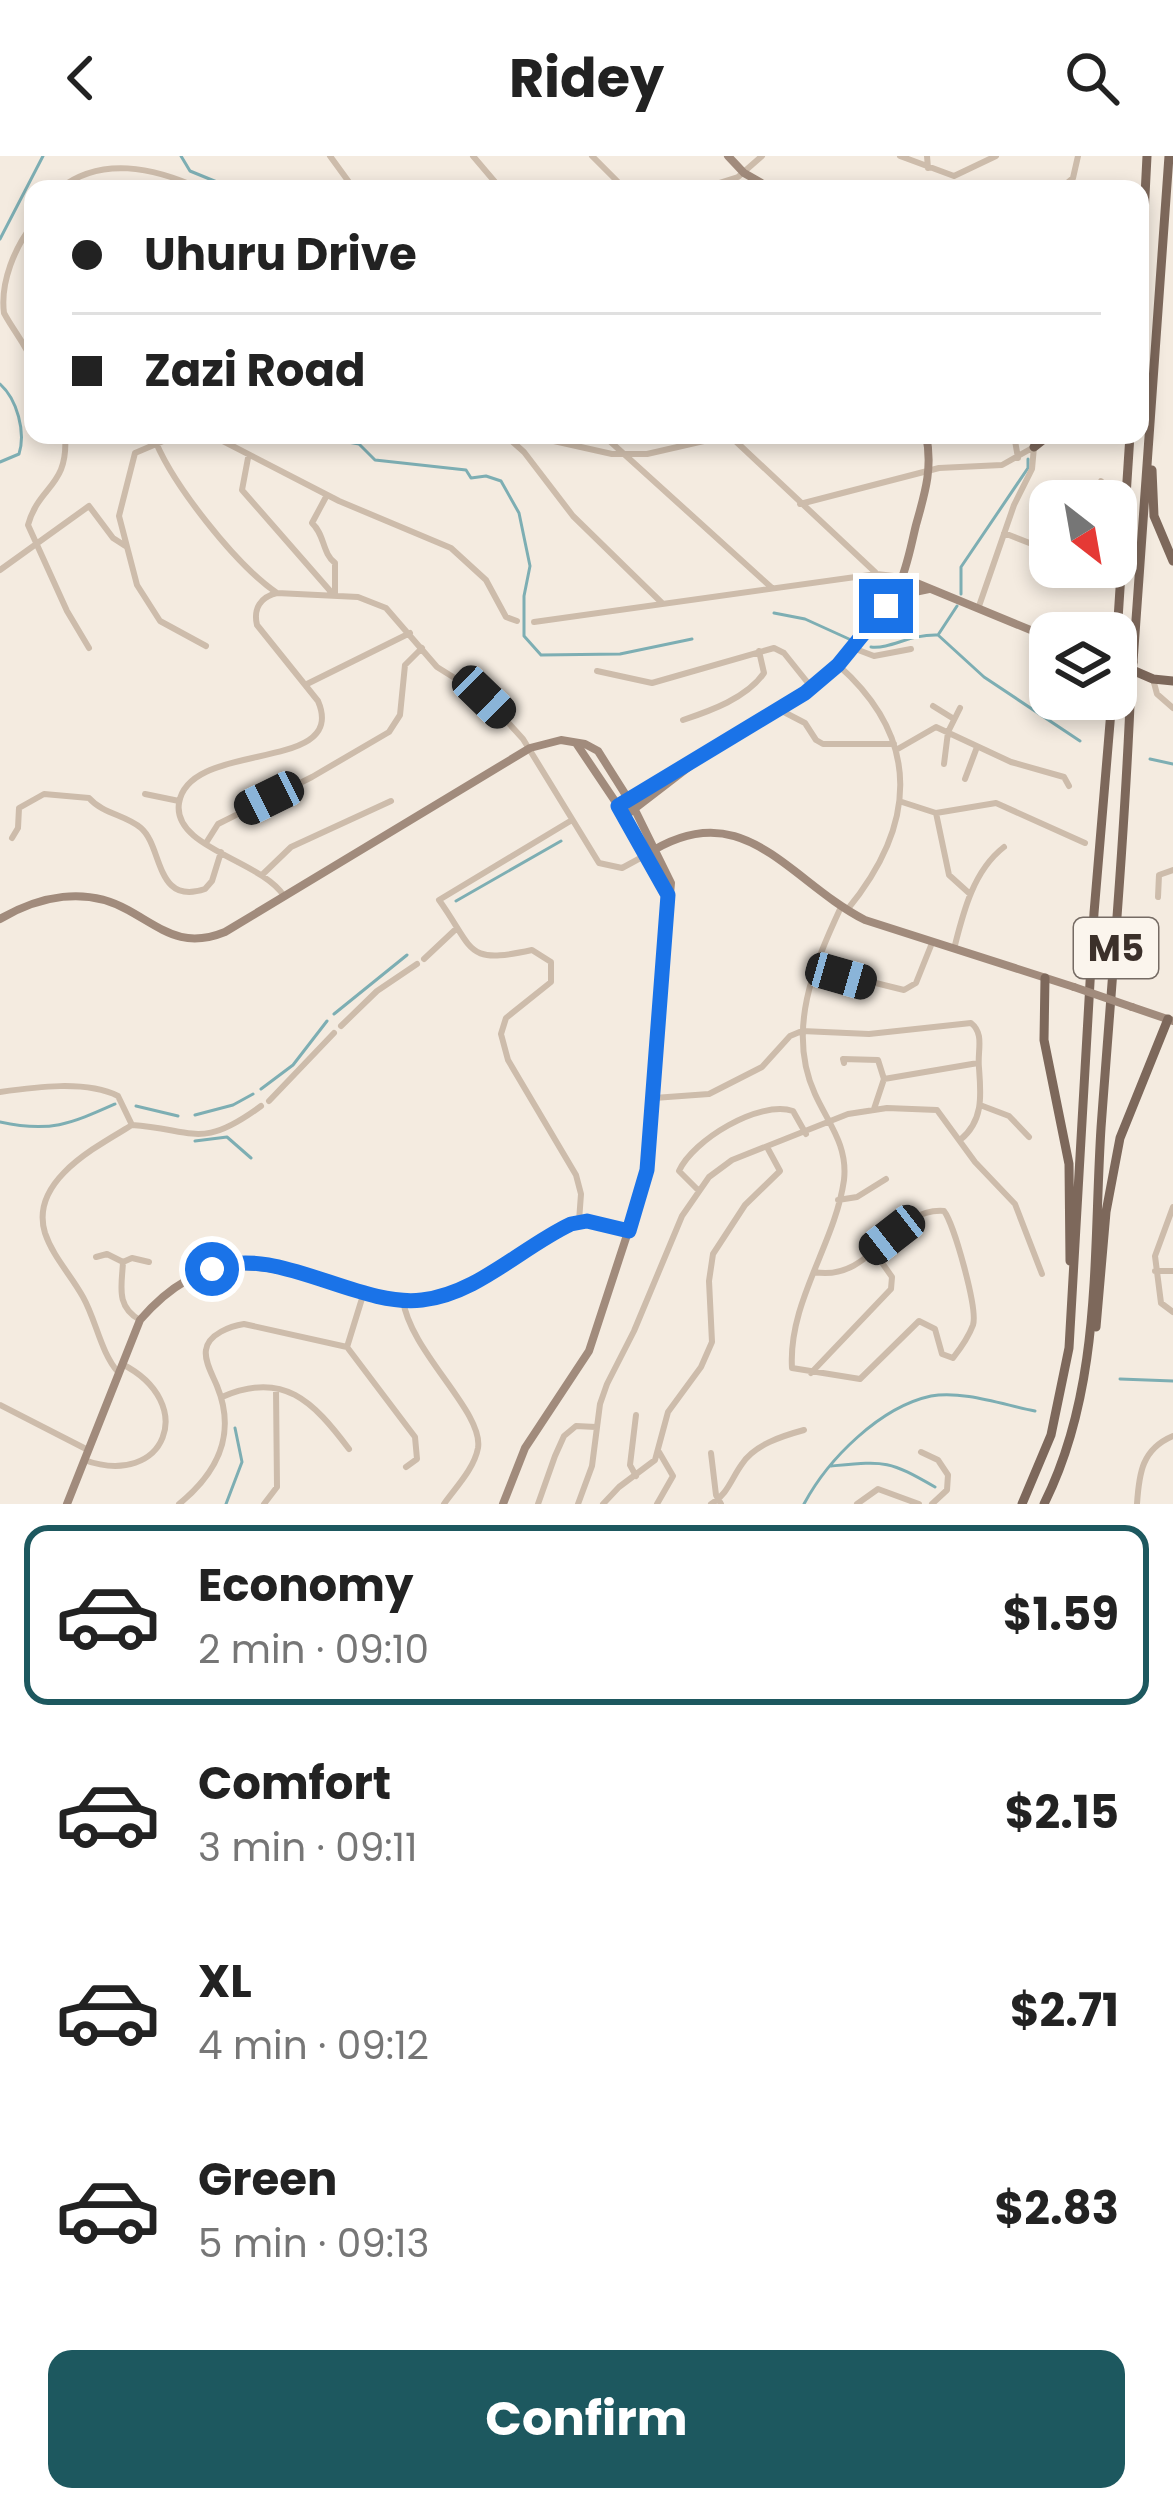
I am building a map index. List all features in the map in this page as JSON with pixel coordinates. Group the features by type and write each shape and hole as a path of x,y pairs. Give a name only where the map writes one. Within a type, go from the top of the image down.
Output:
{"main road":[{"name":"M5","path":"1149,437 1169,156"},
{"path":"1150,423 1154,516 1173,561"},
{"path":"1034,448 1039,444"},
{"path":"1118,612 1129,444"},
{"name":"M5","path":"1044,1504 1087,1377 1149,444"},
{"path":"1137,673 1173,681"},
{"name":"M5","path":"1022,1504 1058,1407 1071,1327 1110,720"},
{"path":"1046,978 1044,1040 1070,1164 1071,1327"},
{"path":"1087,1377 1112,1175 1132,1102 1170,1020"}],"street":[{"path":"473,156 493,180"},
{"path":"592,156 616,180"},
{"path":"728,156 756,180"},
{"path":"725,180 744,173 762,156"},
{"path":"900,156 957,176 996,156"},
{"path":"927,156 928,168"},
{"path":"69,180 82,168 124,163 146,165 180,180"},
{"path":"24,238 2,273 2,308 24,347"},
{"path":"65,444 63,472 28,521 35,544 89,648"},
{"path":"206,646 160,621 137,585 119,516 135,453 157,444 232,552 277,593"},
{"path":"226,444 326,495 451,548 486,580 506,617 517,621"},
{"path":"515,444 580,524 662,603"},
{"path":"573,444 624,454 689,444"},
{"path":"613,444 772,588"},
{"path":"737,444 877,574"},
{"path":"625,816 631,803 666,773 780,710 812,688 853,648 902,577 930,472 927,444"},
{"path":"1016,444 1018,458"},
{"path":"800,504 930,472 995,466 1034,448"},
{"path":"979,609 1032,469 1034,448"},
{"path":"248,458 242,490 334,594"},
{"path":"326,495 312,523 335,563 334,594"},
{"path":"0,570 89,506 112,538 128,548"},
{"path":"1004,533 1029,543"},
{"path":"534,622 877,574 902,577 1029,629"},
{"path":"886,606 905,594 931,589"},
{"path":"284,896 263,874 184,830 179,801 192,778 206,770 310,740 320,726 322,711 257,625 260,603 277,593 334,594 381,605 446,675 484,697 530,748 593,855 606,867 622,868 685,833 717,832 787,861 844,908 932,943 1170,1020"},
{"path":"306,685 410,633"},
{"path":"206,843 218,824 389,732 400,716 405,665 422,648"},
{"path":"597,671 652,683 774,648 784,653 812,688"},
{"path":"853,648 881,656 911,649"},
{"path":"683,720 722,705 758,682 764,673 759,651"},
{"path":"814,1272 846,1272 932,1211 949,1215 974,1317 956,1356 944,1357 935,1329 919,1321 860,1378 796,1370 791,1364 800,1313 838,1200 844,1166 831,1121 808,1078 802,1030 815,968 844,908 878,867 900,801 892,731 875,703 838,665"},
{"path":"1153,680 1157,694 1173,709"},
{"path":"933,706 954,719"},
{"path":"944,764 948,732 960,708"},
{"path":"780,710 805,723 824,744 895,747 932,728 1011,762 1058,774 1067,778 1069,786"},
{"path":"0,919 41,900 83,896 119,905 176,939 201,940 225,932 530,748 551,740 598,752 631,803 671,883 647,1170 589,1351 525,1448 503,1504"},
{"path":"576,743 625,816 668,895"},
{"path":"965,779 977,747"},
{"path":"12,838 19,808 48,794 89,798 99,808 143,829 164,878 193,892 212,881 221,852"},
{"path":"145,794 179,801"},
{"path":"263,874 291,847 391,801"},
{"path":"900,801 936,813 996,803 1085,843"},
{"path":"618,806 631,803"},
{"path":"936,813 949,875 970,894"},
{"path":"572,820 439,900 466,943 484,956 505,958 532,950 551,962 551,982 506,1018 501,1042 576,1175 581,1195 579,1221"},
{"path":"954,949 970,894 1004,848"},
{"path":"1158,897 1159,875 1173,870"},
{"path":"0,1405 117,1468 155,1451 163,1441 167,1421 155,1388 141,1374 120,1369 109,1360 85,1300 47,1238 46,1200 57,1180 132,1124 200,1136 265,1104 377,991 421,961 457,928"},
{"path":"815,968 904,990 919,978 932,943"},
{"path":"653,1098 709,1094 761,1067 802,1030 869,1034 971,1023 980,1034 980,1105 971,1130 960,1140"},
{"path":"844,1063 844,1059 874,1059 881,1065 884,1078 874,1108"},
{"path":"884,1078 978,1063"},
{"path":"0,1092 101,1090 118,1096 132,1124"},
{"path":"980,1105 1009,1116 1029,1137"},
{"path":"699,1191 679,1171 706,1138 774,1108 793,1111 802,1135"},
{"path":"578,1504 592,1466 600,1404 616,1364 682,1216 723,1165 874,1108 933,1108 1015,1204 1042,1274"},
{"path":"603,1504 612,1492 649,1467 659,1452 668,1412 701,1367 712,1342 709,1281 713,1254 745,1205 780,1171 767,1147"},
{"path":"838,1200 856,1197 886,1179"},
{"path":"1173,1208 1155,1256 1161,1303 1173,1312"},
{"path":"67,1504 140,1320 164,1298 227,1264 270,1267 403,1300 455,1292 579,1221 629,1231"},
{"path":"812,1373 891,1288 892,1277 872,1250"},
{"path":"95,1257 107,1254 123,1262"},
{"path":"123,1262 132,1258 149,1262"},
{"path":"123,1262 120,1294 131,1315 140,1320"},
{"path":"1155,1271 1173,1271"},
{"path":"347,1347 364,1292"},
{"path":"403,1300 411,1333 469,1415 478,1438 474,1460 444,1504"},
{"path":"179,1504 220,1458 225,1425 222,1397 206,1351 211,1339 244,1324 347,1347 416,1437 417,1459 406,1467"},
{"path":"222,1397 254,1384 297,1394 317,1408 349,1449"},
{"path":"264,1504 277,1487 276,1388"},
{"path":"636,1415 630,1465 636,1476"},
{"path":"538,1504 564,1436 576,1426 596,1427"},
{"path":"717,1503 744,1458 776,1439 804,1430"},
{"path":"1136,1504 1146,1456 1173,1436"},
{"path":"657,1504 673,1476 659,1452"},
{"path":"921,1452 938,1460 948,1475 945,1494 932,1504"},
{"path":"711,1453 717,1503"},
{"path":"857,1504 878,1489 913,1503"}],"waterway":[{"path":"31,180 43,156"},
{"path":"181,156 190,171 212,180"},
{"path":"0,239 24,193"},
{"path":"0,384 21,426 19,454 0,462"},
{"path":"359,444 375,460 466,470 471,478 501,481 519,513 530,566 524,636 541,655 620,654 692,639"},
{"path":"961,594 961,567 1028,468 1028,459"},
{"path":"938,635 957,606"},
{"path":"774,613 805,619 849,639"},
{"path":"871,647 938,635 984,677 1080,741"},
{"path":"1150,759 1173,764"},
{"path":"456,901 561,841"},
{"path":"334,1014 407,955"},
{"path":"261,1089 293,1065 327,1021"},
{"path":"195,1115 253,1094"},
{"path":"0,1122 59,1125 115,1104"},
{"path":"136,1106 178,1116"},
{"path":"195,1141 227,1137 251,1158"},
{"path":"1120,1379 1173,1381"},
{"path":"804,1504 857,1437 912,1402 956,1395 1035,1411"},
{"path":"226,1504 242,1462 235,1428"},
{"path":"831,1466 886,1464 935,1487"}],"route":[{"path":"212,1269 227,1264 270,1267 417,1301 466,1286 579,1221 629,1231 647,1170 668,895 618,806 805,693 838,665 886,606"}]}
